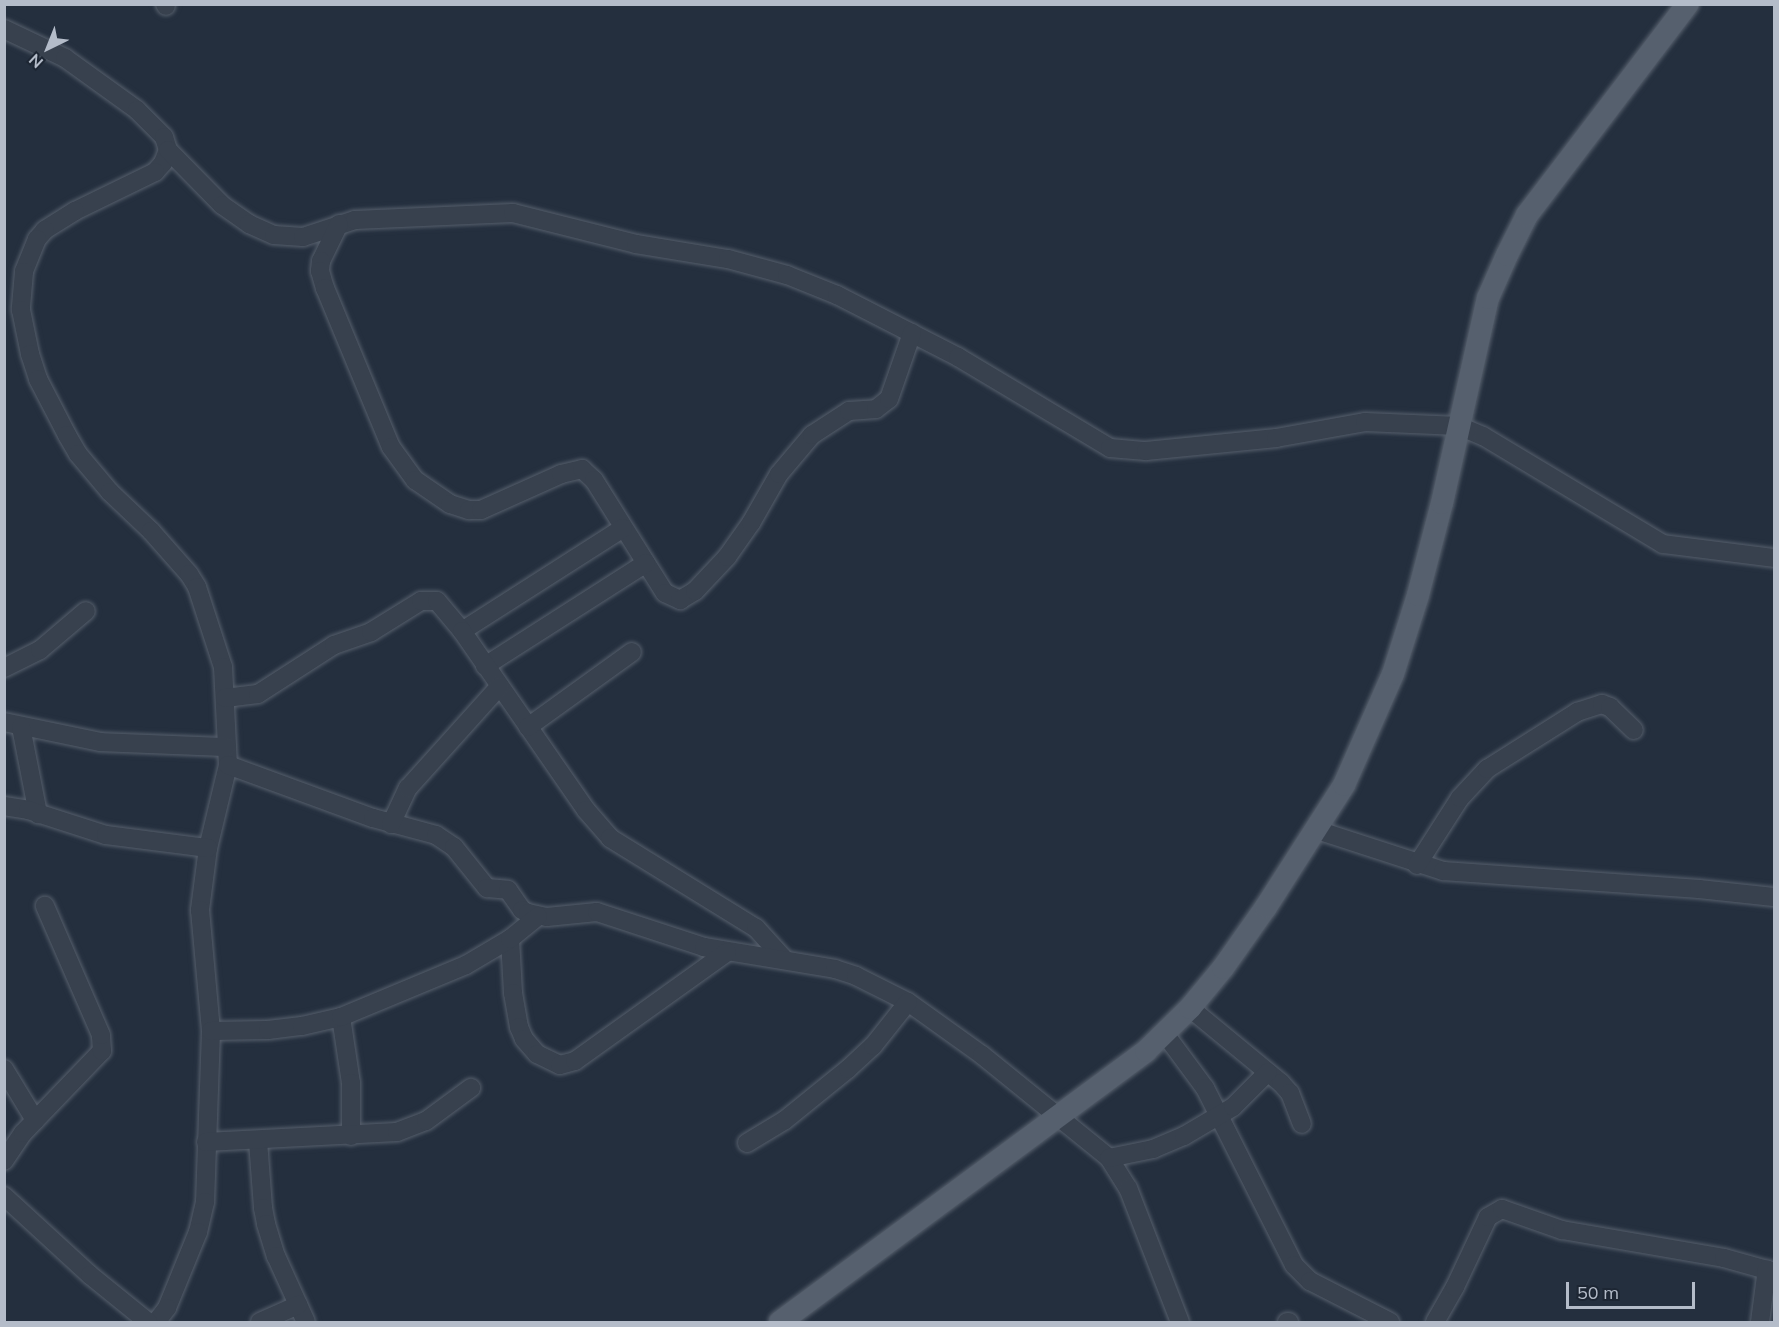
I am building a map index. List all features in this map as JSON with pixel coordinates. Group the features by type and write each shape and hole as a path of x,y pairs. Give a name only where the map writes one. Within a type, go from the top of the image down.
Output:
{"main road":[{"path":"780,1323 1165,1034 1223,968 1317,830 1344,785 1393,674 1418,595 1488,298 1527,215 1688,4"}],"street":[{"path":"4,29 65,58 137,110 164,136 168,150 222,205 249,224 290,238 317,234 355,220 492,213 528,216 636,244 728,259 787,275 837,295 958,357 1110,448 1129,452 1276,438 1365,422 1459,426 1483,436 1663,544 1774,558"},
{"path":"156,1323 167,1308 198,1232 204,1202 211,1031 200,910 208,848 228,765 223,667 197,587 179,560 110,492 78,454 38,379 21,310 24,273 37,239 57,222 75,211 155,172 163,163 168,150"},
{"path":"339,224 321,261 320,271 325,288 391,447 415,480 450,504 470,510 481,510 561,474 582,469 594,480 666,593 680,600 695,591 739,542 778,474 812,435 849,411 876,409 889,399 912,333"},
{"path":"462,631 623,528"},
{"path":"485,666 646,563"},
{"path":"225,698 258,694 321,651 371,632 421,601 437,601 462,631 586,810 610,838 756,928 785,960"},
{"path":"4,668 40,650 86,611"},
{"path":"528,727 632,652"},
{"path":"391,824 408,788 500,686"},
{"path":"1417,865 1461,798 1487,769 1577,712 1602,704 1610,707 1634,730"},
{"path":"38,814 13,725 101,742 227,747"},
{"path":"228,765 391,824 425,831 447,841 486,888 508,890 522,910 538,916 597,912 727,952 811,963 856,976 908,1002 982,1055 1109,1158 1128,1188 1180,1323"},
{"path":"4,806 38,814 106,836 208,848"},
{"path":"1317,830 1417,865 1443,871 1700,889 1774,897"},
{"path":"4,1161 35,1120 98,1057 103,1043 45,906"},
{"path":"211,1031 235,1033 279,1029 341,1017 466,965 510,939 538,916"},
{"path":"510,939 513,993 519,1027 524,1039 537,1054 560,1065 575,1061 727,952"},
{"path":"747,1143 784,1120 848,1069 873,1046 908,1002"},
{"path":"1190,1008 1290,1093 1302,1124"},
{"path":"341,1017 351,1083 351,1136"},
{"path":"1165,1034 1197,1075 1286,1253 1301,1274 1390,1323"},
{"path":"4,1068 35,1120"},
{"path":"1109,1158 1168,1144 1219,1116 1244,1098 1268,1072"},
{"path":"206,1142 382,1135 414,1128 471,1088"},
{"path":"258,1141 266,1224 276,1256 306,1323"},
{"path":"4,1196 90,1275 148,1323"},
{"path":"1435,1323 1488,1217 1502,1209 1562,1230 1724,1258 1771,1270 1760,1323"},
{"path":"260,1323 298,1305"}]}
